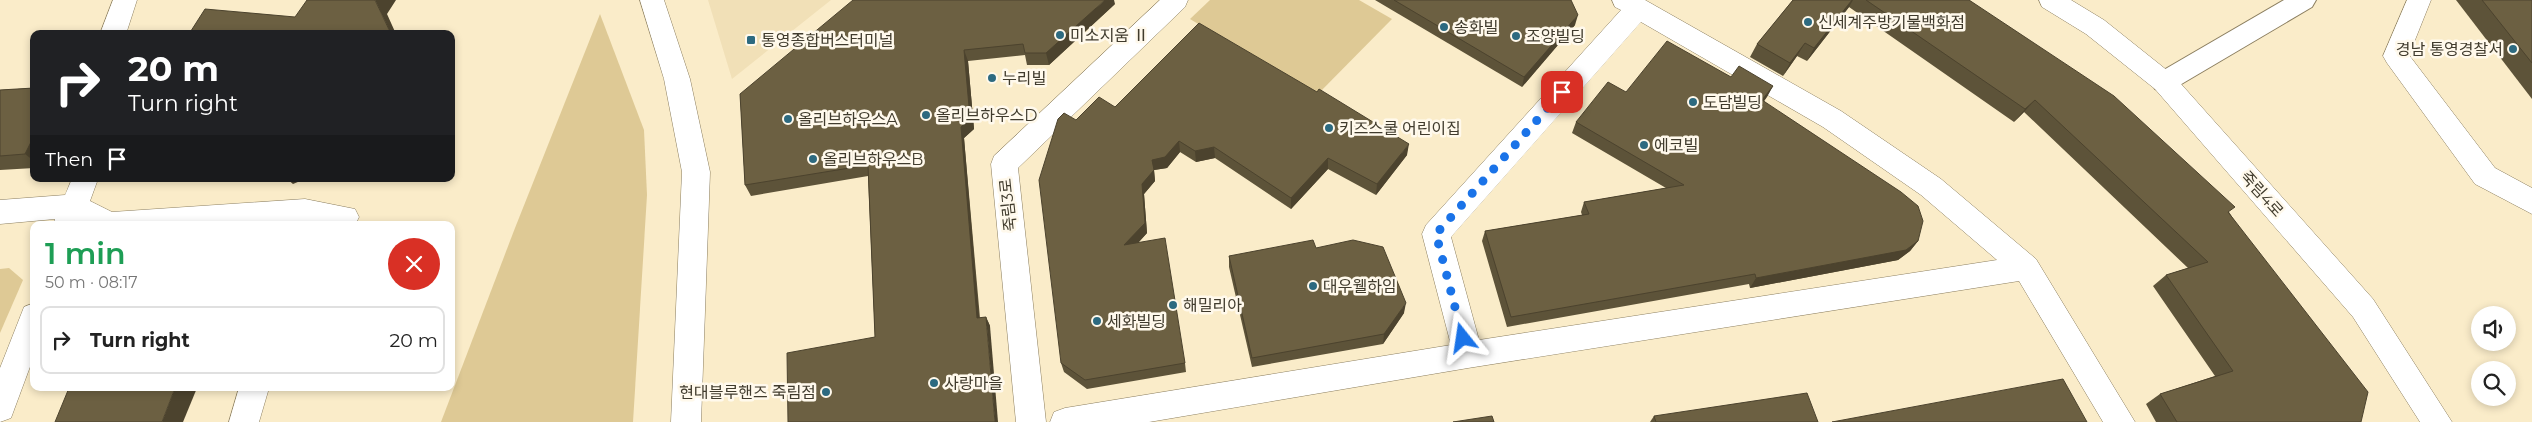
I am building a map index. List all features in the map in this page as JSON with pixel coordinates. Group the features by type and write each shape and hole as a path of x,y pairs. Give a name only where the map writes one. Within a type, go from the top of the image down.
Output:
{"street":[{"path":"114,30 126,0"},
{"path":"652,0 676,79 696,172 686,422"},
{"name":"죽림3로","path":"1031,422 1004,164 1176,0"},
{"name":"죽림4로","path":"2051,0 2095,27 2164,82 2363,308 2437,422"},
{"path":"2419,0 2396,56 2485,176 2532,202"},
{"path":"1468,356 1436,234 1631,4 1832,119 1931,187 2026,268 2120,422"},
{"path":"71,216 84,182"},
{"path":"0,212 71,216 95,221"},
{"path":"206,221 345,217"},
{"path":"1065,422 2026,268"},
{"path":"0,408 30,327"},
{"path":"244,422 253,391"}],"lane":[{"path":"2164,82 2304,0"}],"shaded area":[{"name":"통영종합버스터미널","path":"708,0 831,0 732,79"},
{"path":"1210,0 1359,0 1392,19 1316,96 1190,19"},
{"path":"600,14 644,130 647,195 633,422 441,422 453,391 455,391 455,385"},
{"path":"9,268 23,280 0,333 0,269"}],"building":[{"path":"307,0 375,0 389,30 192,30 205,9 295,17"},
{"path":"853,0 1105,0 1046,53 1025,53 1023,44 964,50 970,118 961,127 977,318 986,317 995,422 788,422 787,353 875,337 868,165 745,185 740,94"},
{"name":"조양빌딩","path":"1394,0 1571,0 1578,15 1524,77"},
{"name":"신세계주방기물백화점","path":"1793,0 1852,0 1814,48 1805,43 1790,63 1757,44"},
{"path":"1866,0 1969,0 2114,96 2235,207 2228,212 2368,392 2361,422 2177,422 2160,394 2233,371 2166,275 2208,262 2035,100 2025,109"},
{"path":"2482,0 2532,0 2532,63"},
{"path":"1199,23 1317,92 1319,89 1409,144 1377,184 1328,158 1291,198 1214,147 1195,151 1179,141 1165,157 1152,160 1154,170 1142,184 1145,223 1124,245 1165,238 1185,363 1085,380 1061,363 1039,180 1058,119 1064,113 1076,120 1099,97 1115,107"},
{"path":"1667,41 1731,77 1739,66 1773,86 1762,100 1901,192 1918,206 1923,221 1918,241 1906,250 1756,278 1755,274 1511,317 1485,231 1589,214 1584,202 1684,185 1576,122 1608,82 1626,92"},
{"path":"30,88 30,144 25,154 0,156 0,90"},
{"name":"대우웰하임","path":"1313,240 1316,248 1353,240 1383,247 1406,303 1384,334 1252,358 1229,256"},
{"path":"2063,379 2087,422 1832,422"},
{"path":"68,391 174,391 162,422 55,422"},
{"path":"1807,393 1818,422 1656,422 1654,416"},
{"path":"1492,416 1494,422 1453,422"}],"place":[{"name":"신세계주방기물백화점","path":"1808,22"},
{"name":"송화빌","path":"1444,27"},
{"name":"미소지움 Ⅱ","path":"1060,35"},
{"name":"조양빌딩","path":"1516,36"},
{"name":"통영종합버스터미널","path":"751,40"},
{"name":"경남 통영경찰서","path":"2513,49"},
{"name":"누리빌","path":"992,78"},
{"name":"도담빌딩","path":"1693,102"},
{"name":"올리브하우스D","path":"926,115"},
{"name":"올리브하우스A","path":"788,119"},
{"name":"키즈스쿨 어린이집","path":"1329,128"},
{"name":"에코빌","path":"1644,145"},
{"name":"올리브하우스B","path":"813,159"},
{"name":"대우웰하임","path":"1313,286"},
{"name":"해밀리아","path":"1173,305"},
{"name":"세화빌딩","path":"1097,321"},
{"name":"사랑마을","path":"934,383"},
{"name":"현대블루핸즈 죽림점","path":"826,392"}],"route":[{"path":"1463,338 1436,234 1562,92"}]}
